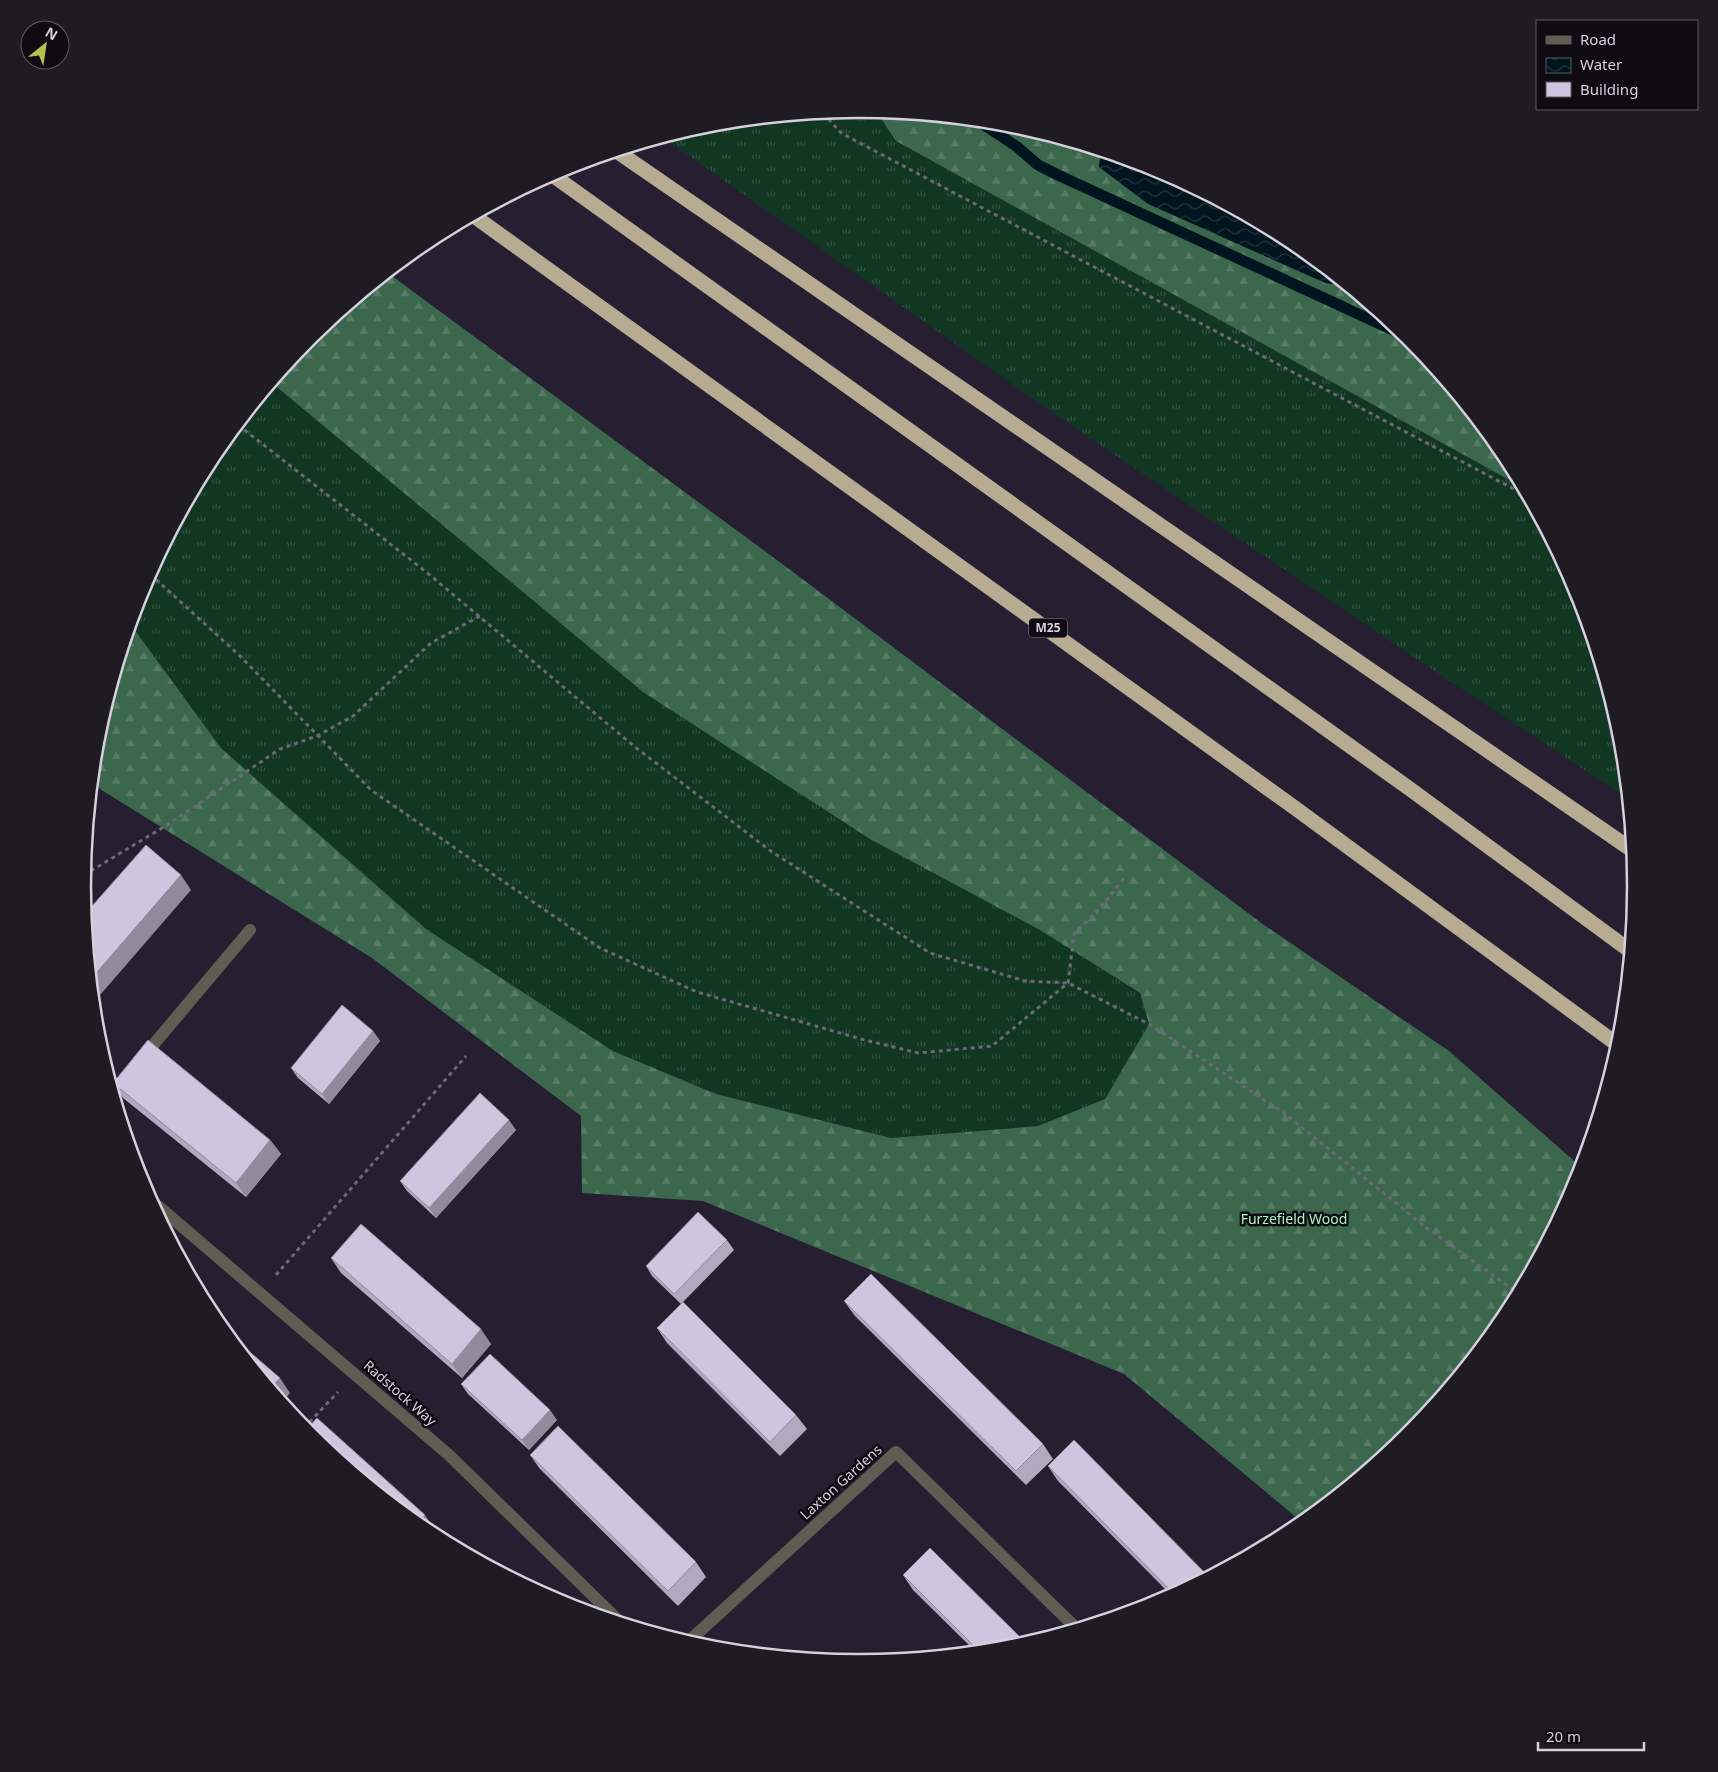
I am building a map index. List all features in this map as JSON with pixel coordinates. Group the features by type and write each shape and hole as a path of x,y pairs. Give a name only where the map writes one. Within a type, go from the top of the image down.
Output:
{"highway":[{"path":"623,156 1625,845"},
{"path":"559,180 1248,673 1624,946"},
{"name":"M25","path":"478,219 1176,721 1611,1040"}],"street":[{"path":"132,1070 250,930"},
{"name":"Radstock Way","path":"163,1210 449,1455 610,1612"},
{"name":"Laxton Gardens","path":"695,1636 896,1452 1072,1624"}],"path":[{"path":"829,119 841,133 1517,491"},
{"path":"243,429 426,571 635,746 772,852 930,953 1025,981 1068,983 1149,1024 1284,1113 1427,1228 1512,1289"},
{"path":"156,579 239,655 371,790 600,948 697,992 861,1039 918,1053 992,1046 1068,983 1074,934 1100,908 1126,876"},
{"path":"92,870 167,825 280,749 317,736 353,716 431,643 480,616"},
{"path":"261,1293 466,1056"},
{"path":"310,1422 355,1374"}],"green space":[{"path":"881,119 896,141 1511,481 1548,546 1586,639 1601,687 1612,736 1621,794 1418,660 1056,415 669,142 759,125 809,120"},
{"path":"881,119 959,125 1009,133 1058,144 1100,157 1099,167 1207,230 1325,283 1335,284 1402,343 1436,380 1468,419 1511,481 896,141"},
{"name":"Furzefield Wood","path":"393,276 793,572 1264,925 1449,1051 1575,1162 1548,1226 1524,1270 1497,1313 1468,1353 1402,1429 1365,1463 1296,1517 1124,1374 703,1201 582,1193 581,1116 372,958 98,787 106,736 117,687 135,631 221,748 426,929 613,1051 716,1094 891,1138 1038,1126 1105,1099 1149,1024 1140,993 1040,930 870,839 643,692 276,387 316,343"},
{"path":"276,387 643,692 1040,930 1140,994 1149,1024 1105,1099 1038,1126 891,1138 716,1094 613,1051 426,929 221,748 135,631 170,546 194,502 221,459"}],"water":[{"path":"1100,157 1199,197 1243,221 1286,248 1335,284 1326,283 1148,204 1099,167"}],"building":[{"path":"146,845 181,875 97,973 92,906"},
{"path":"342,1005 373,1031 322,1094 291,1068"},
{"path":"148,1040 270,1140 236,1183 118,1087 116,1080"},
{"path":"480,1093 509,1120 429,1208 400,1181"},
{"path":"698,1212 727,1240 674,1294 646,1266"},
{"path":"361,1224 481,1329 452,1364 331,1258"},
{"path":"871,1274 1043,1444 1016,1471 844,1301"},
{"path":"683,1302 796,1415 770,1442 657,1328"},
{"path":"248,1351 280,1378 275,1384"},
{"path":"490,1354 550,1410 522,1440 461,1384"},
{"path":"317,1418 425,1515 423,1517 392,1495 353,1463 311,1424"},
{"path":"558,1426 696,1562 668,1591 530,1455"},
{"path":"1074,1440 1204,1572 1168,1588 1048,1466"},
{"path":"930,1548 1020,1637 973,1645 903,1575"}],"waterway":[{"path":"992,130 1016,146 1038,165 1058,175 1383,325"}]}
